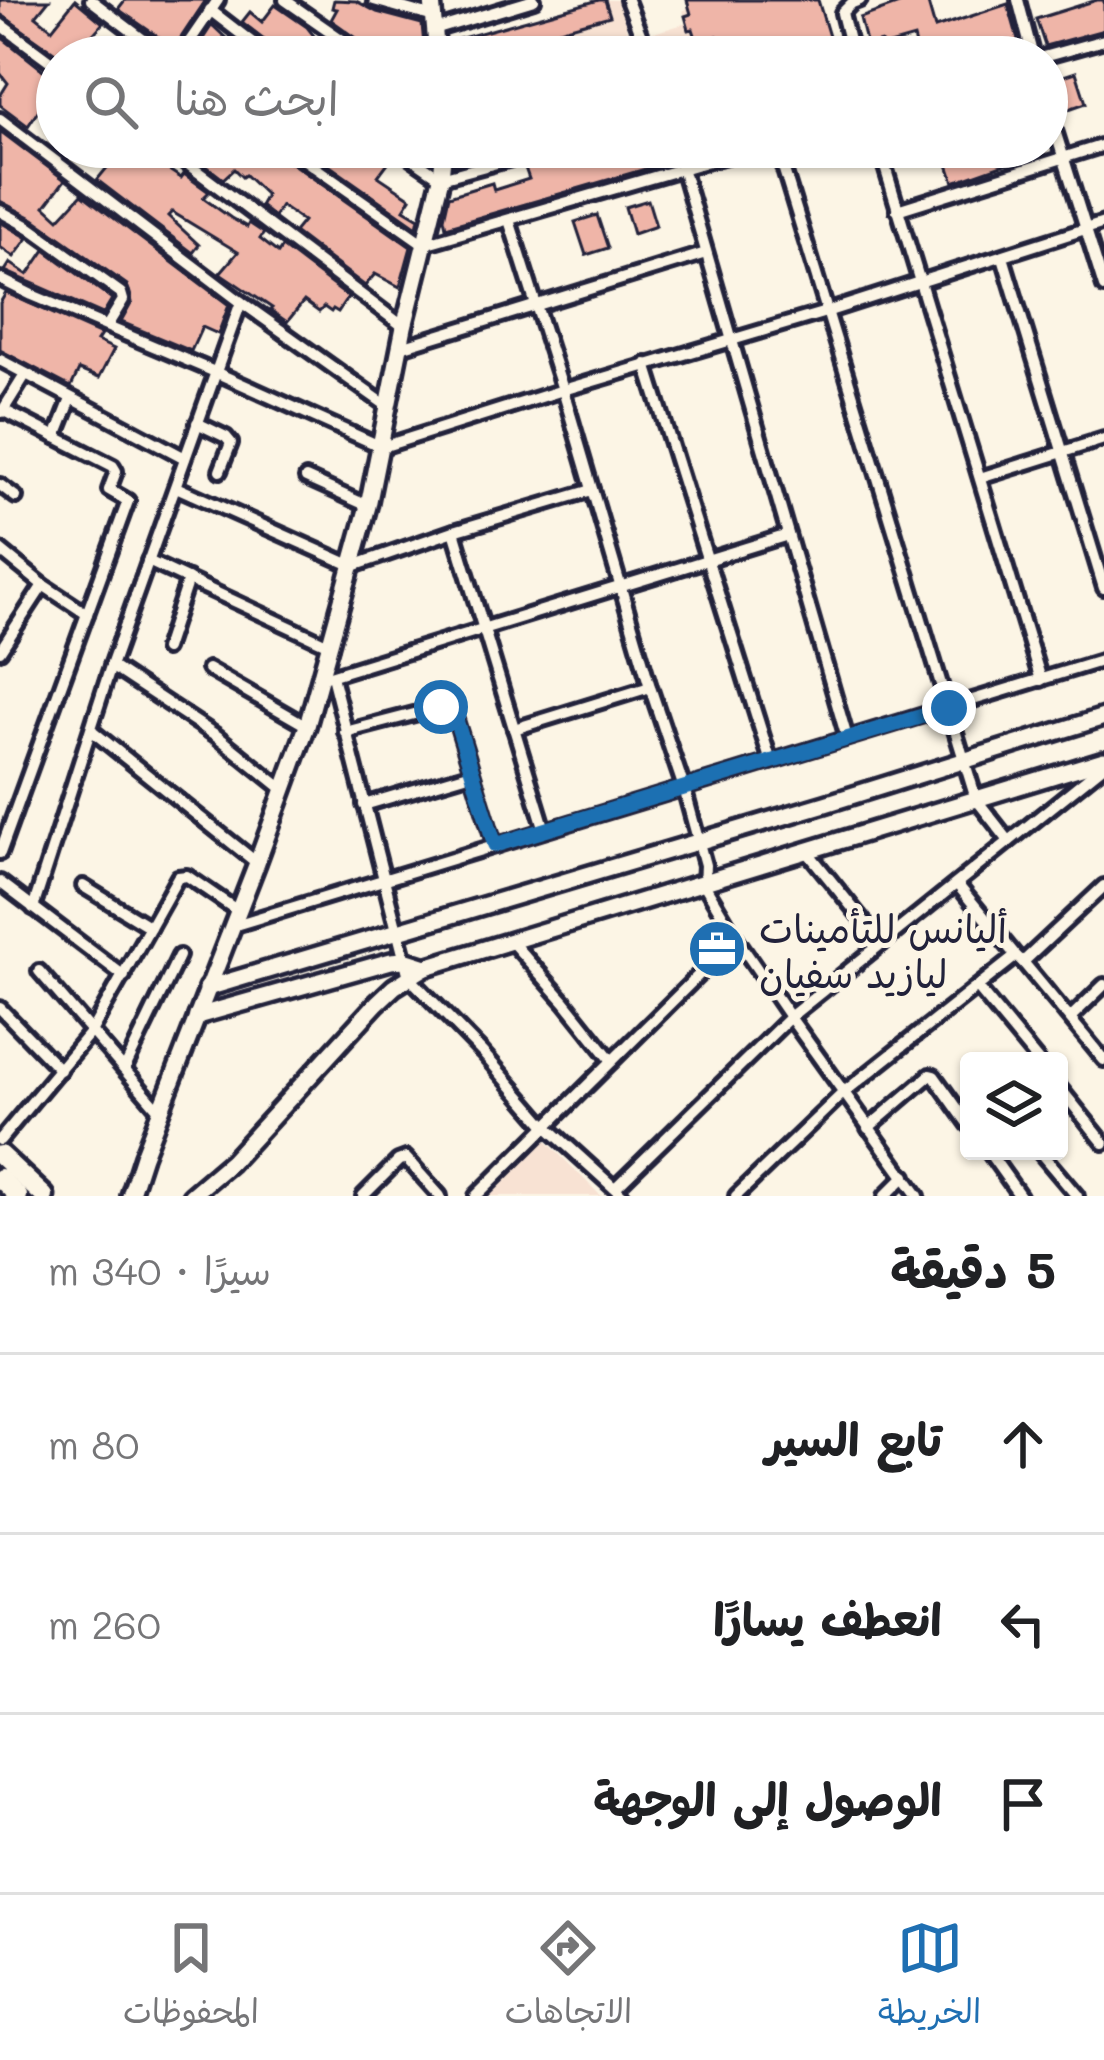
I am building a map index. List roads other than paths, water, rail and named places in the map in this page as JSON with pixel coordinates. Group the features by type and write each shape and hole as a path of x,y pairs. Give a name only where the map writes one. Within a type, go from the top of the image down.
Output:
{"main road":[{"path":"0,1155 44,1196"},
{"path":"0,1178 18,1196"}],"street":[{"path":"91,0 109,5 143,36"},
{"path":"285,0 337,36"},
{"path":"374,0 433,16 534,0"},
{"path":"627,0 641,36"},
{"path":"848,36 842,13 860,0"},
{"path":"1018,0 1027,36"},
{"path":"193,36 214,5 248,36"},
{"path":"0,24 36,51"},
{"path":"1068,50 1104,40"},
{"path":"0,119 36,146"},
{"path":"1068,154 1104,145"},
{"path":"65,168 390,408"},
{"path":"193,168 404,327"},
{"path":"316,168 424,244"},
{"path":"426,168 441,178 478,168"},
{"path":"130,1196 327,677 442,168"},
{"path":"424,244 689,168"},
{"path":"783,168 976,799 1009,841"},
{"path":"885,168 1041,680"},
{"path":"897,210 1025,168"},
{"path":"1066,168 1104,287"},
{"path":"682,170 847,738"},
{"path":"0,211 121,293 123,300 107,326"},
{"path":"509,220 684,788 705,865 704,884 790,1017 918,1196"},
{"path":"0,279 382,447 1104,223"},
{"path":"401,347 706,254"},
{"path":"1003,257 1104,588"},
{"path":"33,908 111,666 241,302"},
{"path":"0,360 185,458"},
{"path":"646,364 771,762"},
{"path":"0,853 128,501 109,490 116,471 113,466 1,412 25,375"},
{"path":"56,437 71,399"},
{"path":"197,423 231,443 220,471"},
{"path":"980,478 1104,439"},
{"path":"306,478 368,506"},
{"path":"0,485 16,497"},
{"path":"176,487 353,566 592,490"},
{"path":"454,532 545,830"},
{"path":"327,677 788,535"},
{"path":"0,550 87,614"},
{"path":"148,561 331,646"},
{"path":"165,649 188,579"},
{"path":"0,651 43,585"},
{"path":"235,919 383,880 1104,660"},
{"path":"111,666 218,736 284,790"},
{"path":"208,669 307,726"},
{"path":"327,677 407,969 547,1127 619,1192 790,1017 1104,762"},
{"path":"514,729 650,687"},
{"path":"345,732 448,707 495,845"},
{"path":"207,988 1104,718"},
{"path":"91,730 257,863"},
{"path":"196,1016 385,962 407,969 426,967 1104,762"},
{"path":"364,805 472,772"},
{"path":"806,850 882,944"},
{"path":"0,1140 92,1030 181,875 235,919"},
{"path":"0,882 124,976"},
{"path":"957,884 1104,1060"},
{"path":"83,886 150,927"},
{"path":"736,1196 843,1093 1019,959 1104,886"},
{"path":"476,1196 736,938"},
{"path":"511,941 612,1061"},
{"path":"125,1068 178,956"},
{"path":"191,1196 231,1162 407,969"},
{"path":"39,971 160,1111"},
{"path":"1070,1018 1104,985"},
{"path":"977,987 1031,1052"},
{"path":"0,1008 60,1070"},
{"path":"868,1128 930,1075 960,1112"},
{"path":"1068,1098 1104,1143"},
{"path":"363,1196 406,1158 440,1196"},
{"path":"994,1160 1020,1196"},
{"path":"1047,1160 1077,1196"},
{"path":"885,1196 905,1176"}],"place":[{"name":"أليانس للتأمينات ليازيد سفيان","path":"717,949"}]}
